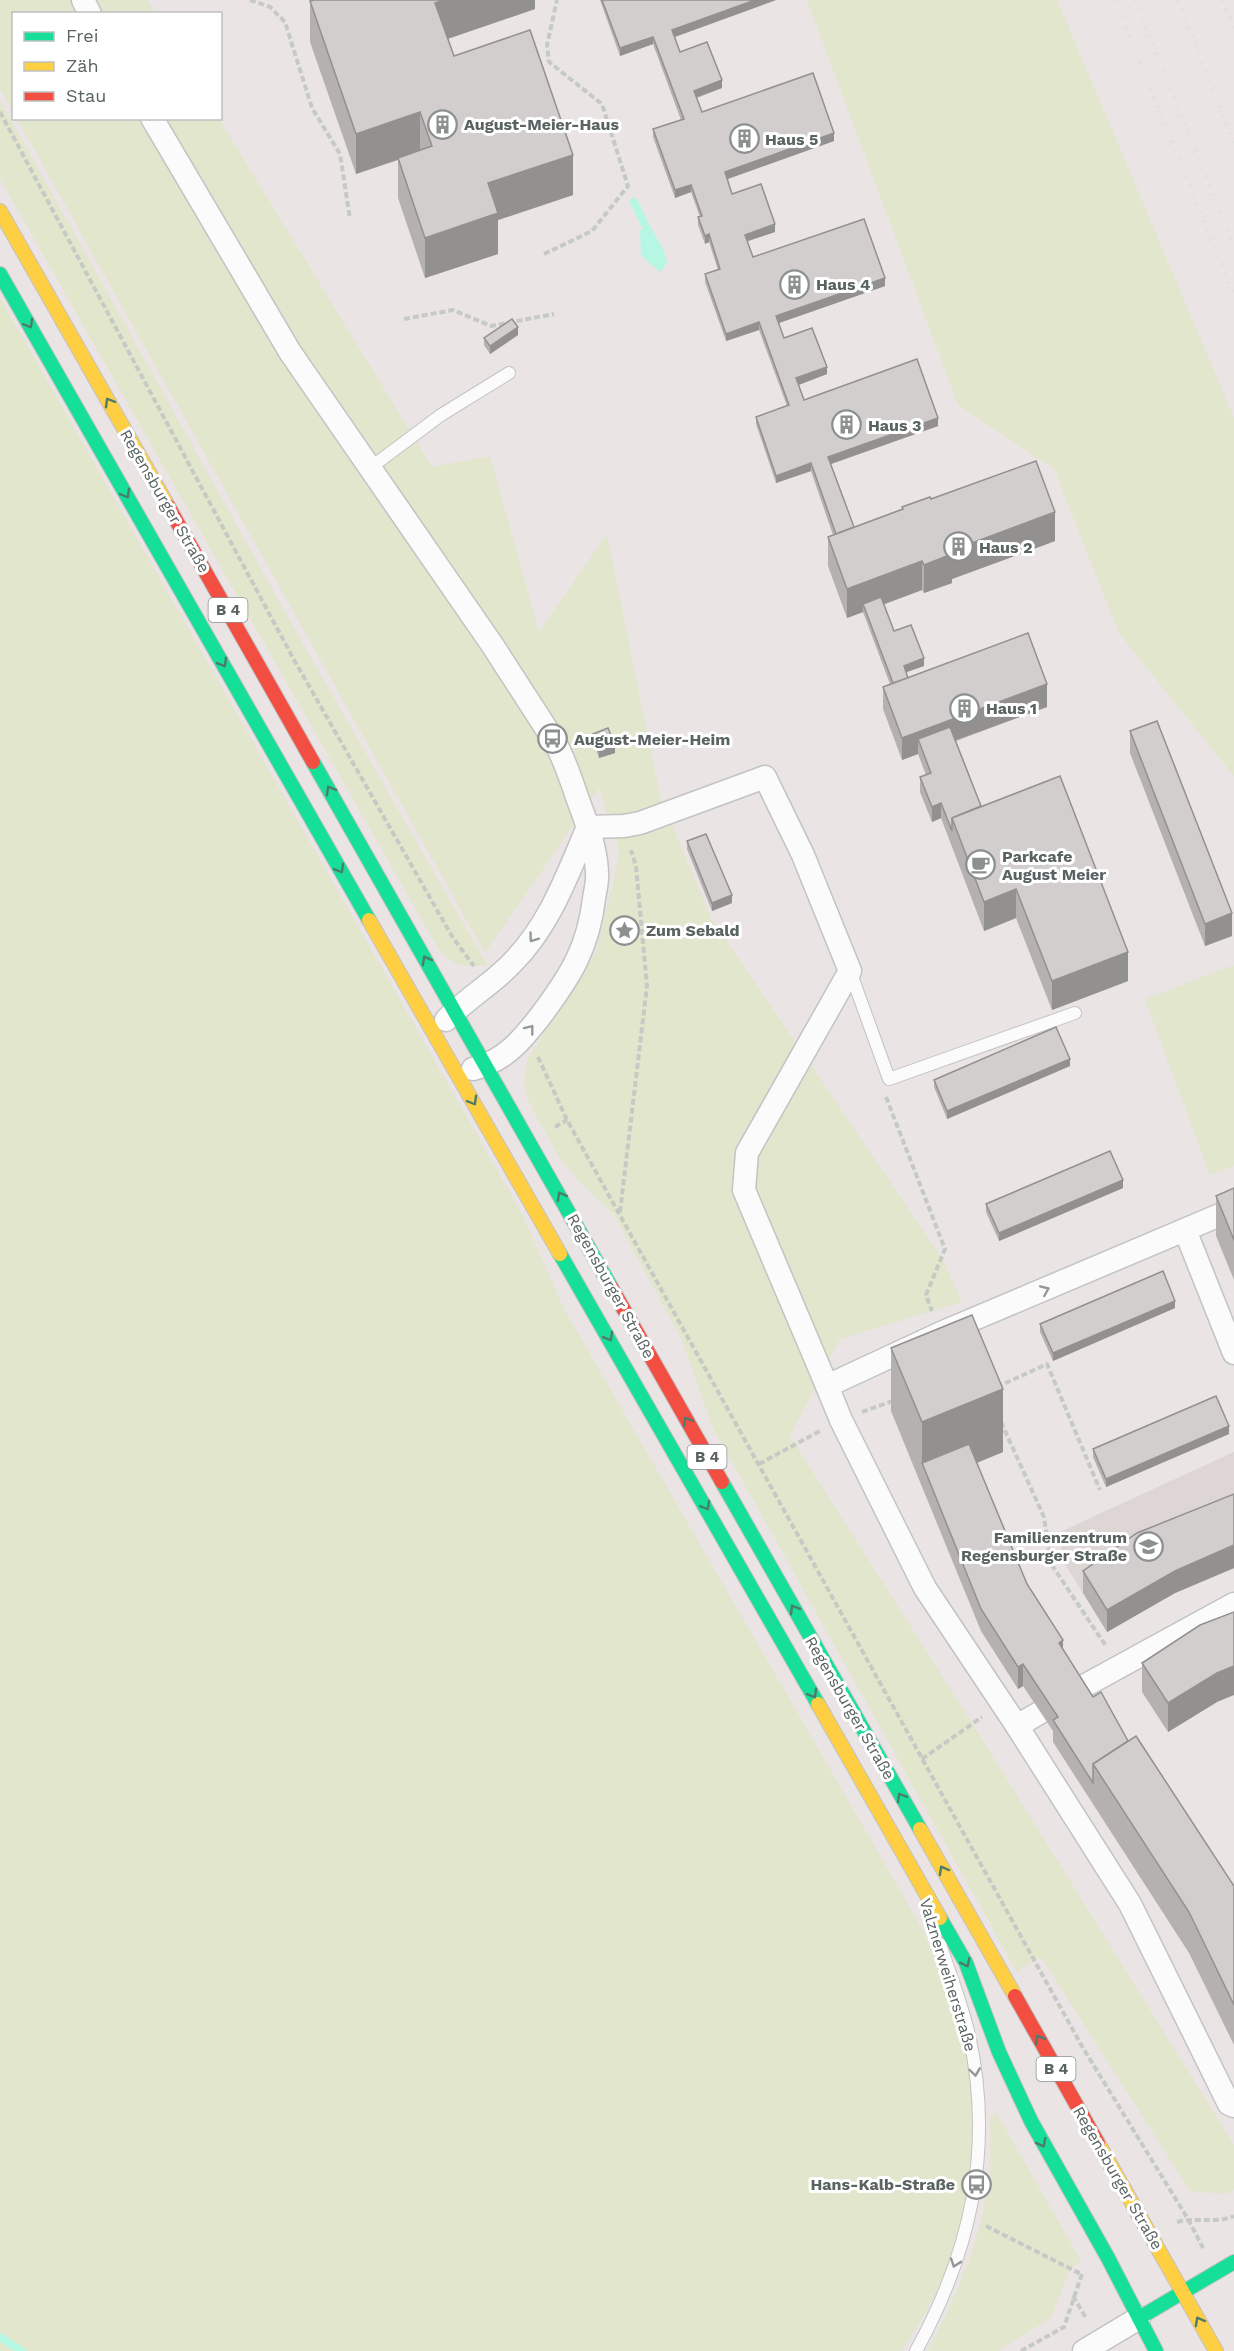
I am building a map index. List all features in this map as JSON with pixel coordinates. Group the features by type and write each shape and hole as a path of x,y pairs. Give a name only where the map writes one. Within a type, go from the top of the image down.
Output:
{"main road":[{"name":"Regensburger Straße","path":"0,211 1216,2351"},
{"name":"B 4","path":"0,274 966,1963 999,2052 1040,2140 1108,2258 1156,2351"},
{"path":"1139,2318 1234,2262"}],"street":[{"path":"153,120 290,352 493,646 561,752 588,827 597,872 591,922 578,960 559,991 525,1035 503,1057 486,1066 457,1073"},
{"path":"588,827 640,823 765,777 804,855 850,971 747,1153 744,1190 841,1420 925,1588 1017,1726 1130,1904 1229,2104 1234,2106"},
{"path":"434,1032 455,1011 512,963 547,920 588,827"},
{"path":"827,1386 941,1333 1234,1209"},
{"path":"1185,1230 1234,1353"},
{"path":"1075,1691 1234,1604"},
{"path":"1017,1726 1041,1712"},
{"path":"1084,2351 1139,2318"}],"lane":[{"path":"370,468 441,415 509,373"},
{"path":"850,971 889,1079 1075,1013"},
{"name":"Valznerweiherstraße","path":"916,2351 950,2281 968,2221 979,2150 978,2091 972,2052 956,1992 917,1875"}],"path":[{"path":"250,0 270,7 285,22 312,108 340,154 350,219"},
{"path":"544,254 592,231 628,186 602,105 549,62 547,45 557,0"},
{"path":"0,112 293,658 453,938 487,984"},
{"path":"404,319 453,309 491,326 554,314"},
{"path":"620,1214 647,986 636,866 624,826"},
{"path":"525,1035 534,1048 567,1120 1083,2048 1188,2219 1226,2220 1234,2216"},
{"path":"889,1079 886,1100 945,1249 926,1295 941,1333"},
{"path":"996,1388 1047,1364 1100,1490"},
{"path":"759,1464 841,1420 897,1399"},
{"path":"997,1413 1044,1517 1051,1564 1120,1667"},
{"path":"890,1777 1003,1705"},
{"path":"968,2221 982,2224 1082,2274"},
{"path":"1073,2296 1086,2318"}],"shaded area":[{"path":"0,0 147,0 154,12 12,12 12,111 0,89"},
{"path":"807,0 1057,0 1234,418 1234,776 1119,633 1054,469 958,405"},
{"path":"0,100 303,644 487,965 460,965 449,960 439,950 0,179"},
{"path":"18,120 220,120 432,467 490,456 539,632 607,534 660,796 711,918 942,1258 962,1302 840,1339 790,1436 977,1731 1234,2145 1234,2190 1226,2194 1190,2191 1041,1957 1017,1972 713,1428 681,1338 614,1215 579,1181 560,1158 532,1109 524,1080 528,1059 596,952 620,854 599,788 485,953"},
{"path":"649,224 664,251 667,263 660,272 641,255 640,231"},
{"path":"0,298 521,1212 565,1311 889,1871 938,1960 959,2016 972,2068 976,2114 973,2163 964,2214 950,2261 933,2298 902,2351 0,2351"},
{"path":"1234,965 1234,1166 1210,1175 1145,999"},
{"name":"Familienzentrum Regensburger Straße","path":"1234,1452 1234,1568 1175,1593 1107,1632 1063,1561 1060,1532"},
{"path":"997,2114 1081,2261 1068,2274 1051,2318 997,2351 927,2351 958,2289 974,2245 986,2200 989,2177 990,2117"}],"building":[{"name":"August-Meier-Haus","path":"444,0 435,3 454,56 530,30 573,155 488,183 498,213 425,238 398,158 432,146 420,112 356,134 310,1"},
{"path":"602,0 755,0 672,30 680,52 707,42 722,80 694,91 702,112 813,73 834,133 725,172 732,194 761,184 775,224 745,235 753,257 864,219 885,278 776,316 784,338 812,328 827,367 796,378 804,400 917,359 938,418 828,457 854,527 836,534 811,463 776,476 756,417 789,405 759,322 726,334 705,274 720,269 709,234 705,236 698,217 702,216 691,185 675,190 653,129 684,119 653,37 620,48"},
{"path":"512,319 518,327 490,346 484,338"},
{"path":"1036,461 1055,512 950,551 952,554 924,565 922,561 847,589 828,537 903,509 902,507 930,497 931,499"},
{"path":"881,597 894,631 911,625 924,658 904,666 908,678 893,683 863,604"},
{"path":"1028,633 1047,684 902,738 883,687"},
{"path":"1157,721 1232,913 1205,924 1130,731"},
{"path":"950,727 981,806 952,818 952,831 941,803 932,807 920,777 931,773 918,739"},
{"path":"608,728 615,745 599,751 593,734"},
{"path":"1060,776 1128,952 1052,981 1016,889 984,902 952,818"},
{"path":"706,834 732,895 712,903 687,841"},
{"path":"1056,1027 1070,1059 947,1111 934,1080"},
{"path":"1110,1151 1123,1180 999,1233 986,1204"},
{"path":"1234,1188 1234,1240 1216,1196"},
{"path":"1163,1271 1175,1301 1053,1353 1040,1324"},
{"path":"972,1315 1003,1389 922,1422 891,1348"},
{"path":"1216,1396 1229,1426 1106,1479 1093,1449"},
{"path":"969,1444 1027,1584 1063,1640 1059,1643 1093,1697 1101,1692 1128,1741 1093,1764 1093,1783 1053,1720 1058,1717 1023,1664 1018,1667 981,1609 922,1463"},
{"path":"1234,1494 1234,1545 1175,1571 1107,1610 1083,1571 1137,1533"},
{"path":"1234,1612 1234,1666 1217,1673 1168,1703 1142,1663 1200,1625"},
{"path":"1136,1736 1234,1886 1234,2005 1189,1912 1093,1764"}],"waterway":[{"path":"634,202 645,225"},
{"path":"0,2337 22,2351"}],"railway":[{"path":"1115,0 1234,296"},
{"path":"1135,0 1234,247"},
{"path":"1178,0 1234,144"},
{"path":"1222,0 1234,27"}],"traffic: fast":[{"path":"0,274 369,920"},
{"path":"313,762 611,1287"},
{"path":"560,1254 818,1704"},
{"path":"722,1482 920,1829"},
{"path":"940,1918 966,1963 999,2052 1031,2121 1108,2258 1156,2351"},
{"path":"1139,2318 1234,2262"}],"traffic: slow":[{"path":"0,211 168,506"},
{"path":"369,920 560,1254"},
{"path":"818,1704 940,1918"},
{"path":"920,1829 1015,1996"},
{"path":"1098,2143 1216,2351"}],"traffic: jam":[{"path":"168,506 313,762"},
{"path":"611,1287 722,1482"},
{"path":"1015,1996 1098,2143"}],"place":[{"name":"August-Meier-Haus","path":"443,124"},
{"name":"Haus 5","path":"744,139"},
{"name":"Haus 4","path":"795,284"},
{"name":"Haus 3","path":"847,425"},
{"name":"Haus 2","path":"958,547"},
{"name":"Haus 1","path":"965,708"},
{"name":"August-Meier-Heim","path":"553,739"},
{"name":"Parkcafe August Meier","path":"981,865"},
{"name":"Zum Sebald","path":"625,930"},
{"name":"Familienzentrum Regensburger Straße","path":"1148,1546"},
{"name":"Hans-Kalb-Straße","path":"976,2184"}]}
